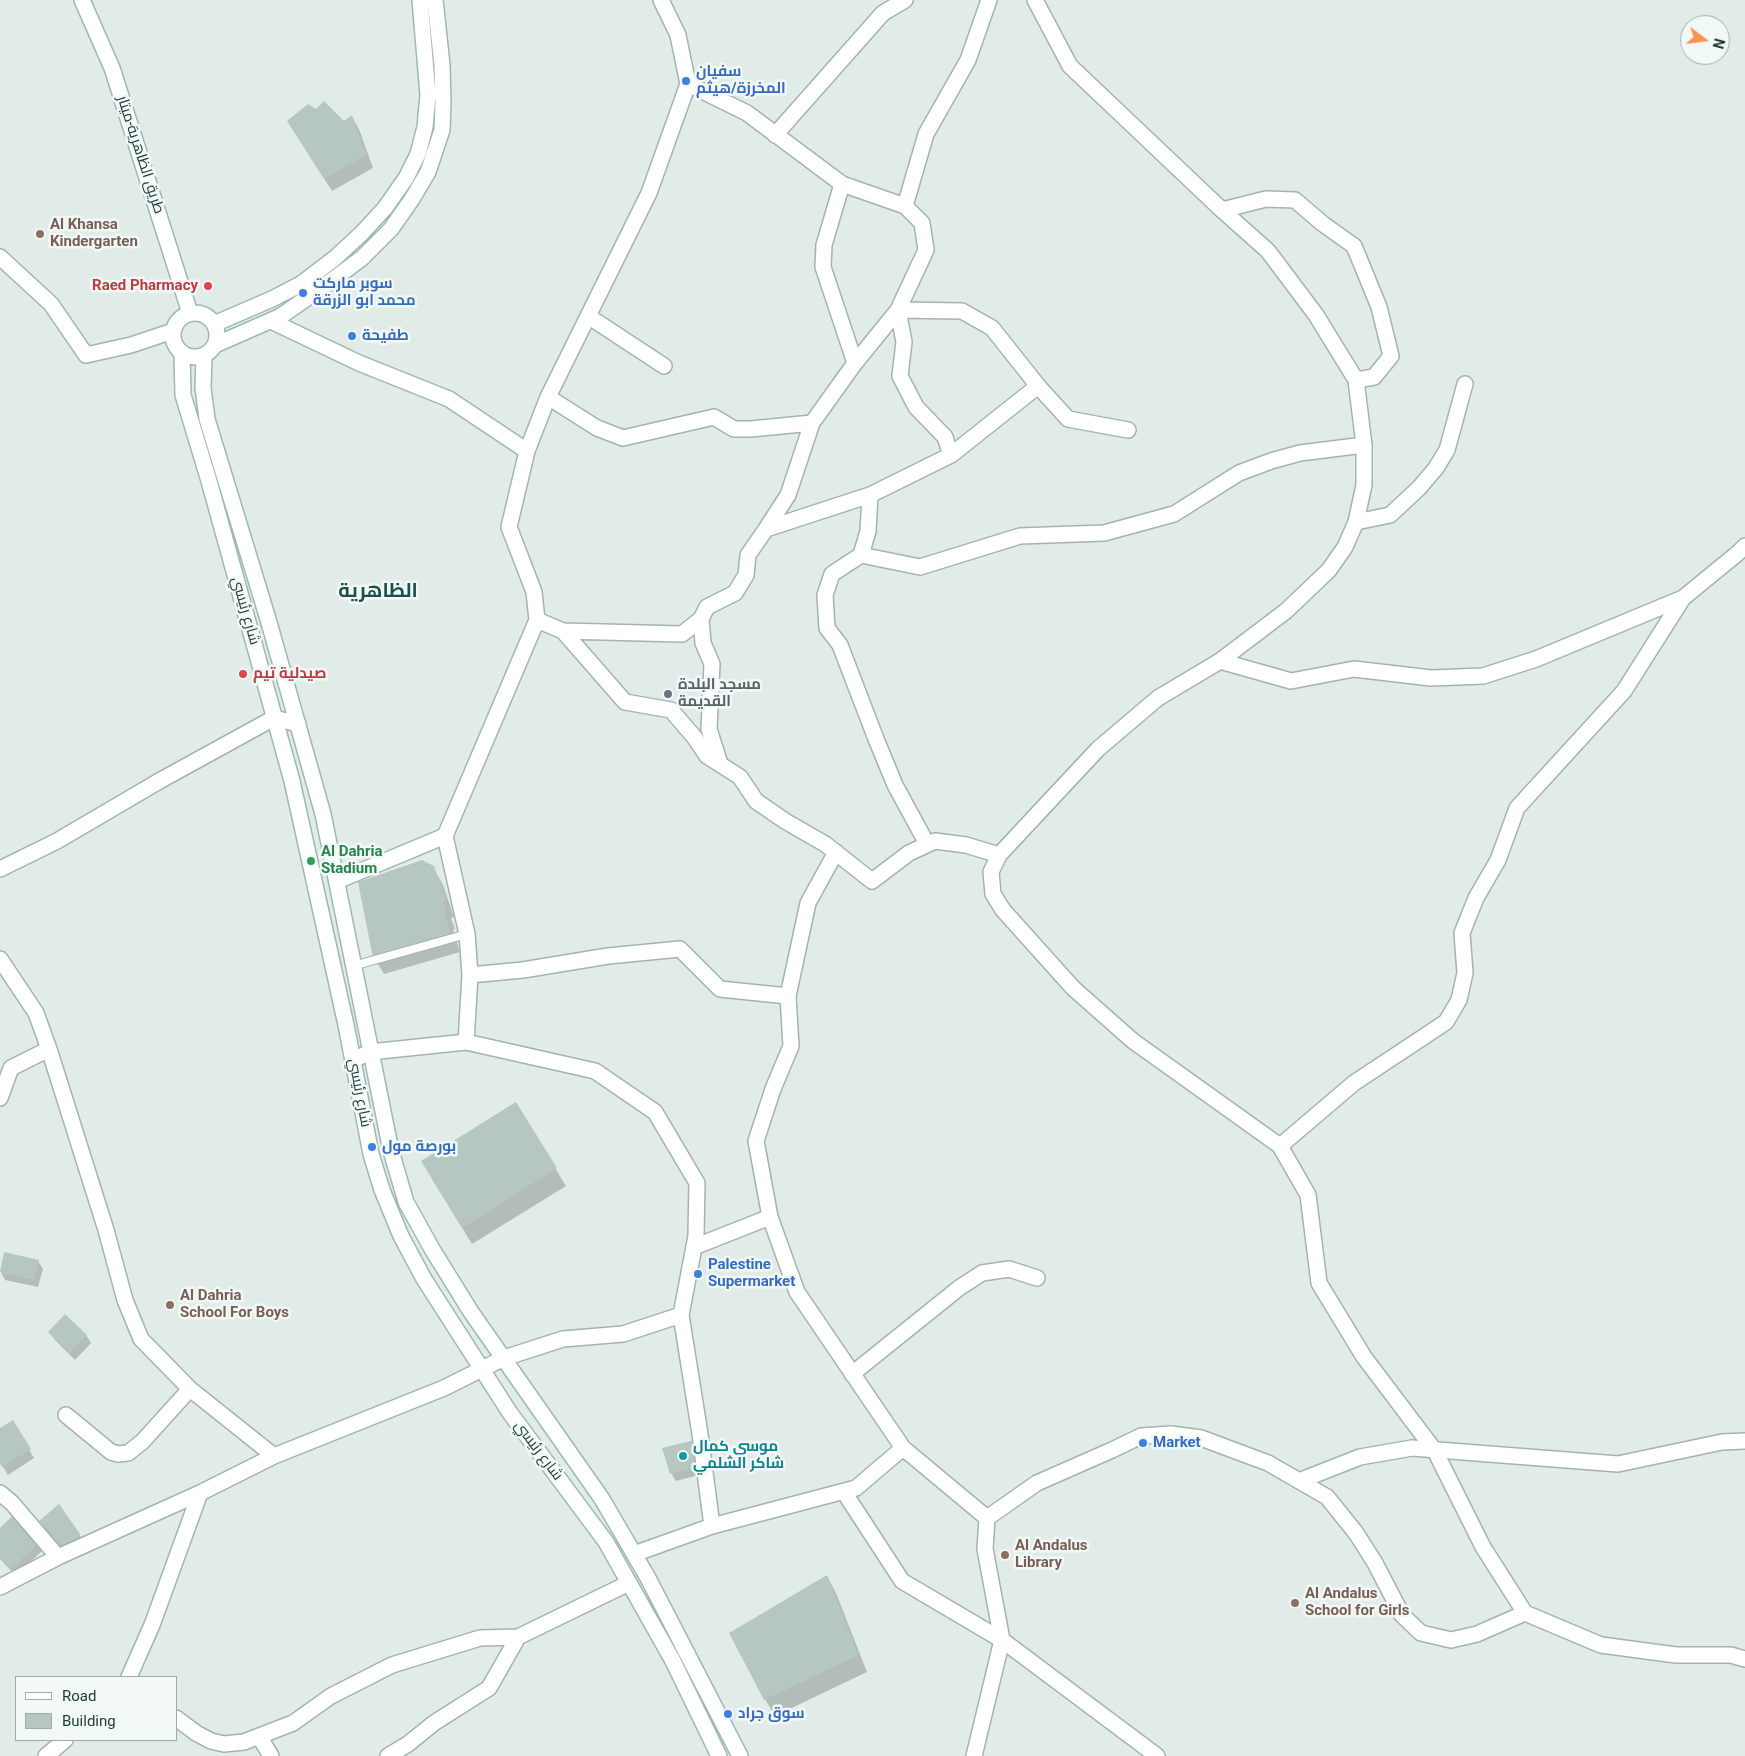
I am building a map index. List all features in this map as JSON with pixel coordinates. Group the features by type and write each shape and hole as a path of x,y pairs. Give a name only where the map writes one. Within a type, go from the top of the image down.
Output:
{"street":[{"name":"طريق الظاهرية-ميتار","path":"82,0 112,68 190,313"},
{"path":"214,324 272,299 301,284 335,258 362,233 385,208 406,178 418,154 423,136 428,95 420,0"},
{"path":"210,351 217,338 214,324 204,314 190,313 178,321 173,331 177,349 182,354 197,358 281,316 362,258 391,229 412,199 428,172 442,130 442,65 434,0"},
{"path":"466,1042 470,975 467,934 445,836 537,620 534,592 509,527 527,451 548,397 649,193 688,84 678,35 660,0"},
{"path":"774,135 883,13 906,0"},
{"path":"905,206 926,134 968,60 990,0"},
{"path":"1035,0 1070,66 1222,210 1268,250 1316,315 1356,380 1364,445 1364,485 1356,522 1345,547 1330,570 1286,612 1220,661 1158,698 1098,749 998,855 991,872 993,894 1003,910 1073,988 1133,1041 1280,1146 1308,1195 1319,1282 1364,1357 1435,1451 1483,1547 1525,1613 1601,1644 1676,1655 1731,1655 1745,1659"},
{"path":"688,84 746,113 842,184 905,206 922,223 926,250 898,310 855,362 812,423 788,496 748,554 746,575 735,594 707,607 702,620 703,643 712,664 709,729 720,764"},
{"path":"842,184 824,245 823,267 855,362"},
{"path":"1222,210 1266,199 1296,200 1323,224 1354,246 1379,307 1391,356 1374,377 1356,380"},
{"path":"0,258 50,304 86,355 131,346 173,331"},
{"path":"898,310 962,311 992,328 1038,386 1068,419 1128,430"},
{"path":"898,310 904,342 900,376 916,407 945,437 951,455"},
{"path":"588,316 664,366"},
{"path":"271,321 358,363 449,400 527,451"},
{"name":"شارع رئيسي","path":"210,351 203,388 207,419 268,619 323,814 390,1151 406,1202 432,1249 471,1312 602,1499 634,1554 740,1756"},
{"name":"شارع رئيسي","path":"182,354 183,395 292,781 353,1060 371,1154 382,1190 401,1236 424,1279 510,1413 606,1542 673,1662 720,1756"},
{"path":"1356,522 1390,515 1419,488 1436,468 1447,450 1465,384"},
{"path":"766,529 870,495 951,455 1038,386"},
{"path":"548,397 597,428 623,438 714,417 734,429 751,430 812,423"},
{"path":"860,555 920,567 1020,536 1104,533 1174,514 1239,473 1271,461 1300,453 1364,445"},
{"path":"870,495 868,531 860,555 832,574 825,595 827,628 840,645 887,767 927,844"},
{"path":"1220,661 1291,681 1354,669 1431,678 1483,676 1536,659 1683,598 1745,546"},
{"path":"1280,1146 1354,1083 1446,1022 1459,1000 1465,973 1462,933 1476,898 1498,860 1517,808 1624,691 1683,598"},
{"path":"537,620 563,631 682,634 702,620"},
{"path":"563,631 625,702 671,710 695,738 707,756 740,777 756,801 785,821 825,844 872,881 909,853 935,841 966,845 998,855"},
{"path":"0,869 57,841 161,780 274,718 298,724"},
{"path":"337,881 445,836"},
{"path":"836,852 808,903 788,996 791,1046 773,1089 756,1141 770,1217 797,1292 903,1448 987,1518"},
{"path":"470,975 523,970 608,956 680,949 720,988 788,996"},
{"path":"0,958 36,1013 106,1230 125,1300 141,1339 190,1389 274,1456"},
{"path":"353,1060 370,1052 466,1042 596,1071 655,1112 696,1183 696,1236 681,1315 700,1434 712,1526"},
{"path":"0,1098 11,1068 49,1050"},
{"path":"694,1247 770,1217"},
{"path":"852,1374 959,1288 982,1273 1009,1269 1037,1278"},
{"path":"0,1587 58,1557 200,1494 274,1456 444,1388 504,1358 563,1339 623,1334 681,1315"},
{"path":"66,1414 111,1452 118,1454 128,1453 142,1442 190,1389"},
{"path":"987,1518 1037,1483 1141,1436 1171,1434 1201,1438 1268,1463 1327,1497 1356,1533 1375,1564 1402,1616 1421,1634 1451,1640 1477,1634 1525,1613"},
{"path":"1299,1481 1360,1457 1412,1448 1618,1464 1722,1442 1745,1441"},
{"path":"634,1554 712,1526 856,1488 903,1448"},
{"path":"0,1492 12,1502 58,1557"},
{"path":"844,1492 902,1580 1002,1640 1157,1756"},
{"path":"130,1676 152,1625 200,1494"},
{"path":"974,1756 1002,1640 985,1549 987,1518"},
{"path":"178,1720 200,1736 215,1742 240,1743 293,1723 330,1696 392,1665 480,1638 518,1637 629,1583"},
{"path":"388,1756 408,1744 434,1723 489,1688 518,1637"},
{"path":"259,1736 271,1756"},
{"path":"46,1756 64,1741"}],"lane":[{"path":"353,966 467,934"}],"building":[{"path":"324,101 344,121 352,115 366,155 324,179 287,121 308,104 316,109"},
{"path":"422,860 434,866 446,900 443,901 446,912 444,913 451,935 373,958 358,882"},
{"path":"516,1102 557,1168 462,1228 421,1161"},
{"path":"4,1252 39,1260 34,1280 0,1272"},
{"path":"65,1314 87,1335 70,1353 48,1332"},
{"path":"13,1420 31,1449 2,1467 0,1464 0,1428"},
{"name":"موسى كمال شاكر الشلمي","path":"699,1439 703,1465 670,1474 662,1448"},
{"path":"59,1504 80,1534 64,1548 39,1521"},
{"path":"14,1514 40,1542 11,1569 0,1557 0,1528"},
{"path":"827,1575 858,1655 764,1700 729,1633"}],"place":[{"name":"سفيان المخرزة/هيثم","path":"686,81"},
{"name":"Al Khansa Kindergarten","path":"40,234"},
{"name":"Raed Pharmacy","path":"208,286"},
{"name":"سوبر ماركت محمد ابو الزرقة","path":"303,293"},
{"name":"طفيحة","path":"352,336"},
{"name":"صيدلية تيم","path":"243,674"},
{"name":"مسجد البلدة القديمة","path":"668,694"},
{"name":"Al Dahria Stadium","path":"311,861"},
{"name":"بورصة مول","path":"372,1147"},
{"name":"Palestine Supermarket","path":"698,1274"},
{"name":"Al Dahria School For Boys","path":"170,1305"},
{"name":"Market","path":"1143,1443"},
{"name":"موسى كمال شاكر الشلمي","path":"683,1456"},
{"name":"Al Andalus Library","path":"1005,1555"},
{"name":"Al Andalus School for Girls","path":"1295,1603"},
{"name":"سوق جراد","path":"728,1714"}],"district":[{"name":"الظاهرية","path":"378,592"}]}
